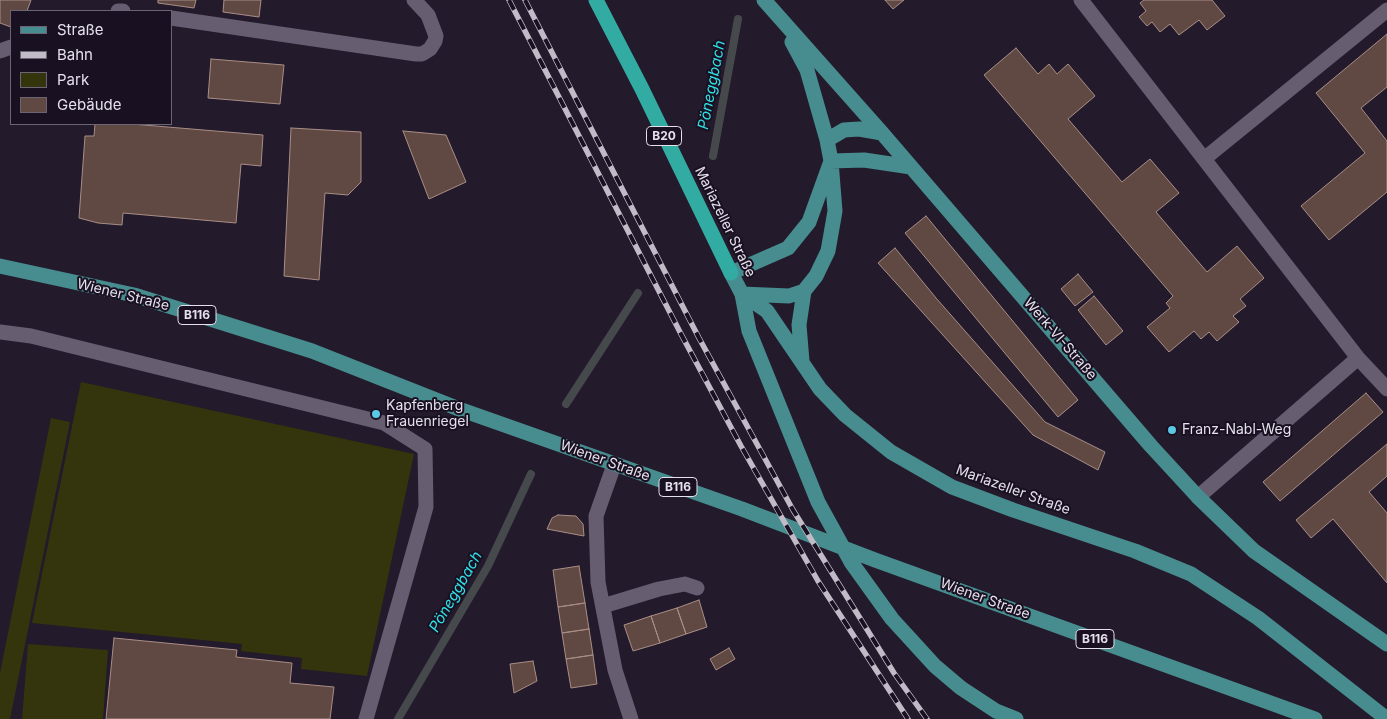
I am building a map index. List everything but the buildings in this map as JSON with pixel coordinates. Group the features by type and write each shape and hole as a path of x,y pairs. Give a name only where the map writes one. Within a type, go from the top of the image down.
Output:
{"highway":[{"name":"Mariazeller Straße","path":"596,0 642,89 731,273"}],"main road":[{"name":"Werk-VI-Straße","path":"764,0 882,133 1151,446 1198,497 1254,551 1387,644"},
{"path":"776,15 808,70 827,140 836,211 828,251 816,276 804,291 799,325 803,364"},
{"path":"827,140 844,130 859,129 882,133"},
{"path":"831,161 864,160 911,167"},
{"path":"731,273 788,248 809,222 831,161"},
{"name":"Wiener Straße","path":"0,266 134,295 312,351 459,409 742,509 875,560 1316,719"},
{"name":"Mariazeller Straße","path":"731,273 742,294 767,311 820,389 845,415 891,452 952,486 1013,510 1135,551 1191,574 1258,618 1387,718"},
{"path":"804,291 789,296 742,294 749,331 818,502 851,562 892,619 935,666 961,688 996,711 1016,719"}],"street":[{"path":"172,18 422,54 430,49 436,36 431,21 414,0"},
{"path":"1081,0 1358,358 1387,389"},
{"path":"1204,159 1387,10"},
{"path":"0,332 31,336 384,423 425,449 426,507 366,719"},
{"path":"1198,497 1358,358"},
{"path":"614,464 596,516 598,582 615,670 631,719"},
{"path":"603,606 659,589 685,584 697,588"}],"green space":[{"path":"81,382 414,454 367,676 301,669 302,658 241,651 242,644 32,623"},
{"path":"51,418 70,422 10,719 0,719 0,673"},
{"path":"28,644 108,650 103,719 22,719"}],"waterway":[{"name":"Pöneggbach","path":"713,156 738,19"},
{"name":"Pöneggbach","path":"566,404 638,293"},
{"name":"Pöneggbach","path":"398,719 488,566 531,474"}],"railway":[{"path":"509,0 681,334 741,446 818,581 908,719"},
{"path":"525,0 699,338 793,510 894,673 927,719"}],"place":[{"name":"Kapfenberg Frauenriegel","path":"376,414"},
{"name":"Franz-Nabl-Weg","path":"1172,430"}]}
